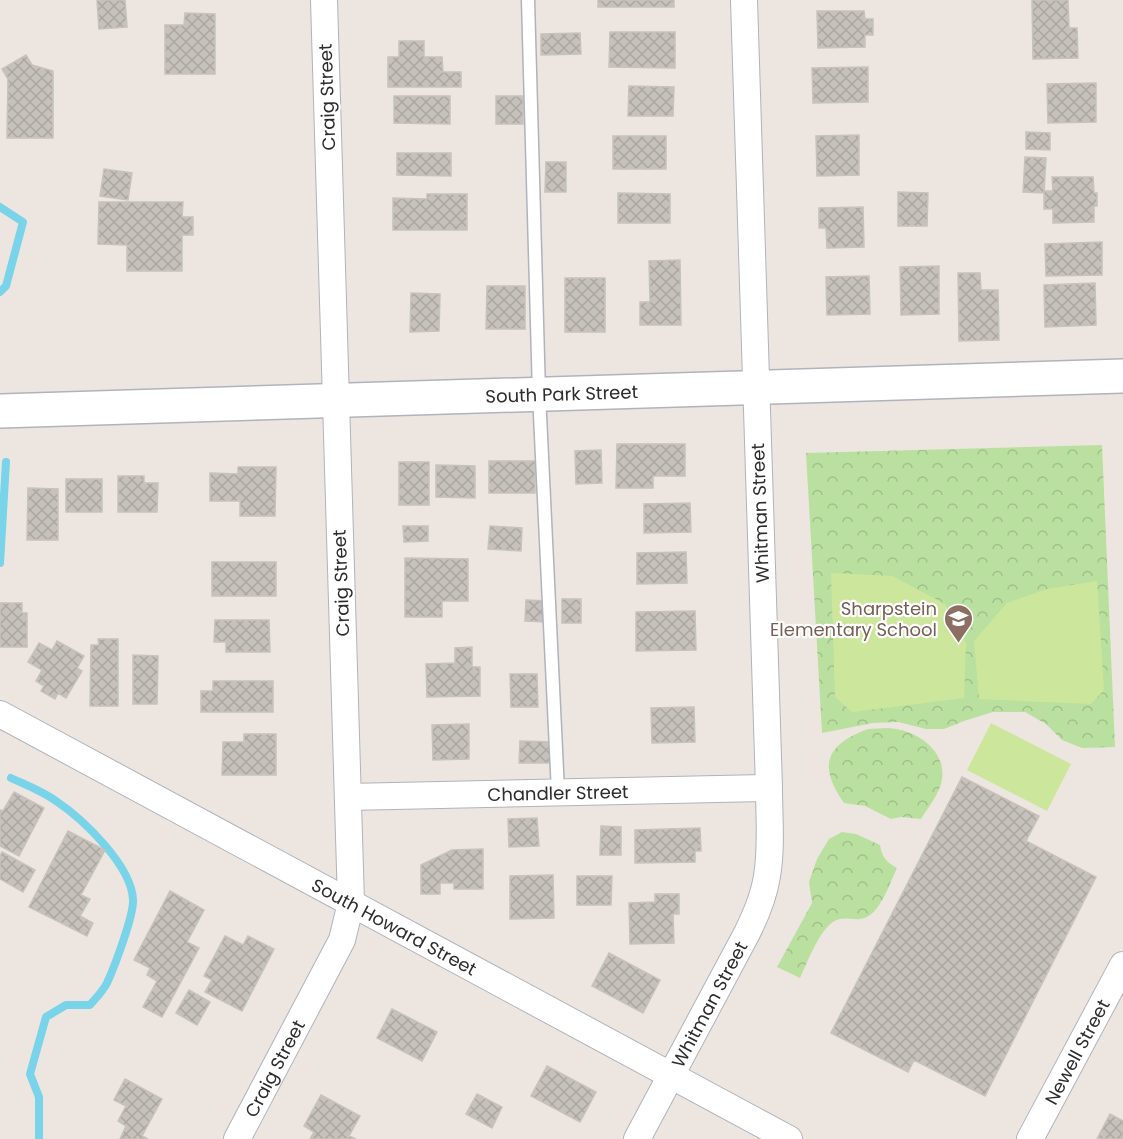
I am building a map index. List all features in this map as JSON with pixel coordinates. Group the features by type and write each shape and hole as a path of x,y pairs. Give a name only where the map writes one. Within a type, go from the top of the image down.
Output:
{"main road":[{"name":"South Park Street","path":"0,411 1123,376"}],"street":[{"name":"Craig Street","path":"237,1139 342,940 351,903 324,0"},
{"name":"Whitman Street","path":"637,1139 760,906 767,877 768,788 744,0"},
{"name":"South Howard Street","path":"1,717 789,1139"},
{"name":"Chandler Street","path":"348,797 768,788"},
{"name":"Newell Street","path":"1030,1139 1123,965"}],"lane":[{"path":"528,0 539,394 558,792"}],"green space":[{"path":"1102,445 1115,747 1082,748 1062,740 1046,724 1025,712 993,712 944,729 926,729 898,722 873,723 822,733 806,453"},
{"path":"831,573 892,576 945,604 966,643 964,698 852,712 835,697"},
{"path":"1097,581 1104,690 1091,704 979,699 974,641 1007,603 1047,589"},
{"path":"991,723 1071,764 1047,811 967,770"},
{"path":"889,728 906,731 925,741 938,757 942,766 940,787 921,819 901,817 891,819 865,806 844,803 836,790 829,768 830,758 842,742 868,729"},
{"path":"842,832 856,834 880,845 885,859 897,868 883,899 873,912 860,919 840,919 828,926 814,948 800,978 777,967 812,903 809,882 817,859 829,839"}],"building":[{"path":"97,0 125,0 127,27 99,29"},
{"path":"598,0 674,0 674,7 598,7"},
{"path":"1032,0 1068,0 1069,28 1077,28 1078,58 1033,59"},
{"path":"817,11 864,11 865,19 873,19 873,35 865,35 865,47 818,48"},
{"path":"185,13 215,14 215,74 165,74 165,25 184,25"},
{"path":"610,32 675,32 675,68 609,67"},
{"path":"580,33 581,54 541,55 541,34"},
{"path":"399,41 424,41 424,57 442,57 443,72 461,72 461,87 388,87 388,57 399,57"},
{"path":"26,55 32,65 53,71 53,138 7,138 8,79 2,69"},
{"path":"868,67 868,102 813,103 812,68"},
{"path":"1096,83 1096,122 1048,123 1047,84"},
{"path":"629,86 674,87 673,116 628,116"},
{"path":"394,96 450,96 450,124 394,123"},
{"path":"496,96 523,96 523,124 496,124"},
{"path":"1026,132 1050,133 1050,150 1026,149"},
{"path":"859,135 859,175 817,176 816,136"},
{"path":"613,136 666,136 666,169 613,169"},
{"path":"397,153 451,153 451,176 397,175"},
{"path":"1025,157 1046,158 1044,193 1023,192"},
{"path":"546,162 566,162 566,192 545,192"},
{"path":"104,169 132,173 128,200 100,196"},
{"path":"1052,177 1093,177 1094,193 1097,193 1094,222 1053,223 1053,209 1044,209 1044,191 1053,191"},
{"path":"898,192 928,193 927,226 898,226"},
{"path":"618,193 670,194 670,223 618,223"},
{"path":"427,194 467,194 467,230 393,230 393,198 427,199"},
{"path":"99,202 183,202 182,217 193,217 193,235 182,235 182,271 127,271 127,245 98,244"},
{"path":"863,207 864,247 827,248 826,228 819,228 819,208"},
{"path":"1102,242 1102,275 1046,276 1045,244"},
{"path":"680,260 681,325 640,325 640,302 650,302 649,261"},
{"path":"939,266 939,314 901,315 900,267"},
{"path":"958,273 980,273 981,290 998,290 999,340 959,341"},
{"path":"869,276 870,314 827,315 826,277"},
{"path":"565,278 605,278 605,332 565,332"},
{"path":"1095,283 1096,325 1045,327 1044,285"},
{"path":"487,286 525,286 525,329 486,329"},
{"path":"411,293 440,294 439,331 410,332"},
{"path":"617,444 685,444 685,476 653,476 653,488 616,488"},
{"path":"601,450 602,483 576,484 575,451"},
{"path":"489,461 535,461 535,493 489,493"},
{"path":"399,462 429,462 429,505 399,505"},
{"path":"436,465 475,466 475,498 436,497"},
{"path":"238,467 276,467 275,516 240,516 240,501 210,501 210,473 238,474"},
{"path":"118,476 144,476 144,483 158,483 157,512 118,512"},
{"path":"66,479 102,479 102,512 66,512"},
{"path":"28,488 58,489 58,540 27,540"},
{"path":"690,503 691,532 644,533 644,504"},
{"path":"403,526 428,526 428,541 404,542"},
{"path":"490,526 522,528 521,551 488,549"},
{"path":"686,552 687,583 637,584 637,553"},
{"path":"405,558 468,559 468,601 442,601 442,617 405,617"},
{"path":"212,562 276,562 276,596 212,596"},
{"path":"562,599 581,599 581,623 562,623"},
{"path":"526,600 547,601 546,622 525,621"},
{"path":"0,603 22,603 22,613 27,613 27,647 0,647"},
{"path":"695,611 696,650 636,651 636,612"},
{"path":"215,620 269,620 270,652 226,652 226,642 214,642"},
{"path":"98,639 118,639 118,706 90,706 91,645 99,645"},
{"path":"57,641 84,656 77,668 82,671 66,698 58,693 55,699 41,691 44,686 36,681 42,670 28,662 39,643 52,650"},
{"path":"472,647 472,667 480,667 480,696 427,697 426,664 455,663 455,648"},
{"path":"133,655 158,656 157,704 133,704"},
{"path":"510,674 537,674 538,707 511,707"},
{"path":"213,681 273,681 273,712 201,712 201,691 213,691"},
{"path":"694,707 695,742 652,743 651,708"},
{"path":"469,724 469,759 433,760 432,725"},
{"path":"244,734 276,734 276,775 222,775 223,742 244,742"},
{"path":"520,741 553,742 552,763 519,763"},
{"path":"962,777 1039,816 1026,841 1096,877 985,1096 914,1060 908,1072 831,1033"},
{"path":"14,792 44,808 19,856 0,846 0,810 3,811"},
{"path":"537,818 539,846 509,847 508,819"},
{"path":"601,826 621,827 621,855 600,855"},
{"path":"700,828 701,851 695,851 695,862 635,863 635,830"},
{"path":"68,831 105,850 81,895 90,899 80,916 93,923 87,936 29,907"},
{"path":"483,849 483,889 454,889 454,883 440,883 440,894 421,894 421,865 452,850"},
{"path":"2,852 35,870 23,892 0,879"},
{"path":"553,875 554,918 510,919 510,876"},
{"path":"577,876 612,876 611,905 577,905"},
{"path":"170,891 204,910 187,942 199,948 162,1017 143,1007 157,981 147,975 150,968 134,960"},
{"path":"655,894 679,894 679,914 673,914 674,943 630,944 629,903 655,902"},
{"path":"225,936 243,945 248,936 274,949 242,1011 205,992 212,980 204,976"},
{"path":"609,953 660,980 643,1013 592,986"},
{"path":"189,990 210,1002 197,1025 176,1013"},
{"path":"392,1009 437,1032 422,1061 377,1038"},
{"path":"547,1066 596,1092 580,1122 531,1096"},
{"path":"125,1079 162,1099 142,1136 148,1139 120,1139 126,1126 118,1121 126,1106 114,1100"},
{"path":"477,1094 502,1107 492,1128 466,1114"},
{"path":"321,1095 360,1116 349,1136 356,1139 310,1139 314,1132 304,1126"},
{"path":"1110,1114 1123,1121 1123,1139 1097,1139"}],"waterway":[{"path":"0,207 23,222 6,286 0,292"},
{"path":"0,563 6,462"},
{"path":"11,778 51,797 92,831 115,858 124,873 131,887 133,900 123,942 107,983 101,992 90,1005 66,1005 46,1017 30,1074 39,1097 39,1139"}],"place":[{"name":"Sharpstein Elementary School","path":"958,644"}]}
